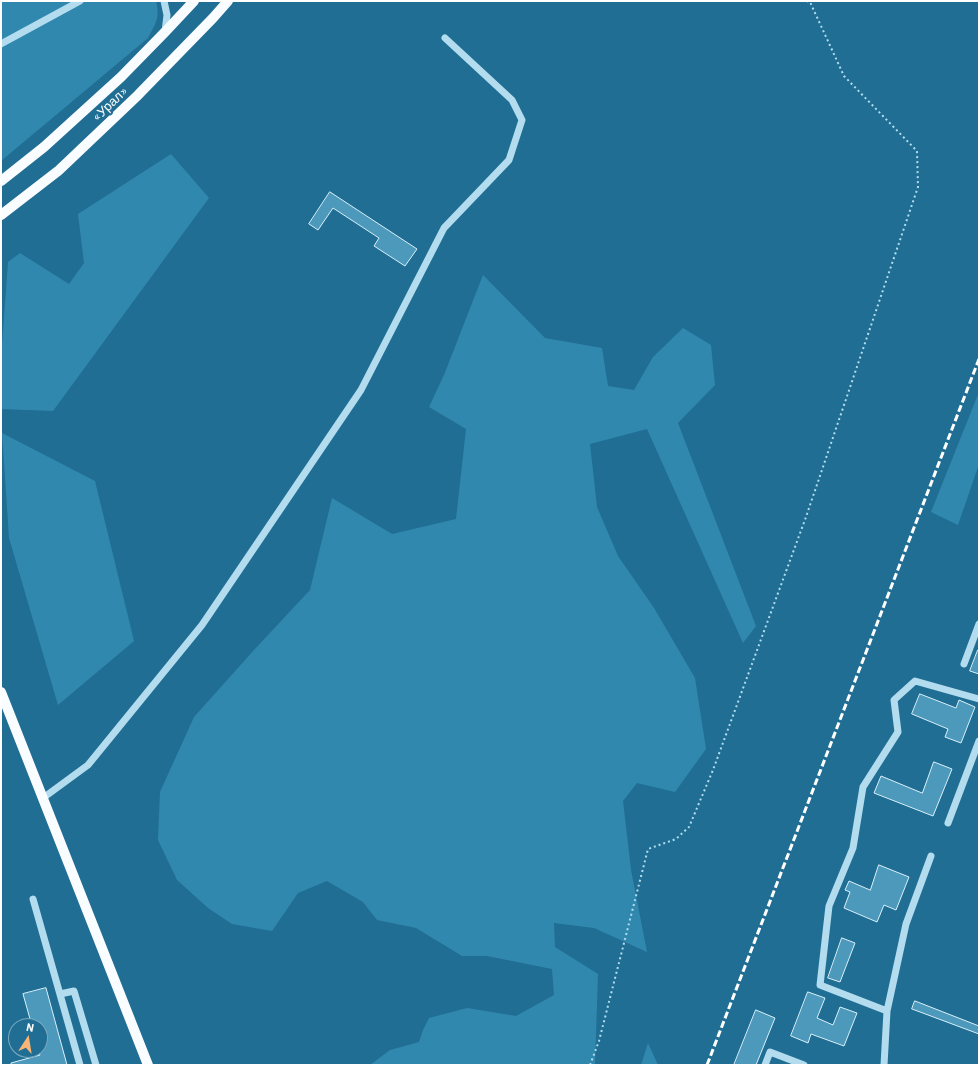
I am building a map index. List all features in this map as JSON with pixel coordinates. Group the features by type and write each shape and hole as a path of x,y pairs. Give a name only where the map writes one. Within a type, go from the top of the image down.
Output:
{"main road":[{"name":"«Урал»","path":"1,181 44,147 121,77 194,1"},
{"name":"«Урал»","path":"1,214 58,171 138,95 228,1"},
{"path":"1,224 19,201"},
{"path":"1,692 148,1065"}],"street":[{"path":"1,44 80,1"},
{"path":"164,1 167,15 165,32"},
{"path":"43,798 88,765 202,625 361,390 444,228 509,160 522,120 512,100 445,38"},
{"path":"964,664 979,624"},
{"path":"887,1011 820,985 829,906 853,848 863,787 898,732 894,700 915,681 979,699"},
{"path":"948,823 979,741"},
{"path":"884,1065 887,1011 906,924 931,856"},
{"path":"33,899 80,1065"},
{"path":"60,994 74,991 96,1065"},
{"path":"765,1065 770,1052 804,1065"}],"path":[{"path":"590,1065 599,1041 648,849 676,839 689,827 713,770 806,517 918,187 917,151 844,76 810,2 807,1"}],"shaded area":[{"path":"1,1 156,1 158,12 155,24 148,38 1,161"},
{"path":"171,154 209,198 53,411 1,409 1,359 8,262 20,253 69,284 84,263 78,214"},
{"path":"483,275 545,338 602,348 608,386 634,390 653,357 683,328 711,345 715,385 678,423 756,626 743,643 647,429 590,444 597,507 618,556 654,608 695,678 706,749 675,792 637,783 623,801 631,870 647,952 594,928 554,923 555,947 598,974 595,1065 370,1065 390,1050 419,1042 429,1018 467,1008 516,1016 554,995 552,969 487,956 462,956 416,928 377,920 363,902 327,881 298,893 272,931 232,924 208,908 177,880 158,840 160,792 194,717 310,590 332,498 392,534 456,519 466,429 429,407 444,375"},
{"path":"979,392 979,464 958,525 931,512"},
{"path":"2,433 95,481 134,641 58,705 9,538"},
{"path":"648,1043 658,1065 641,1065"}],"building":[{"path":"330,192 417,249 405,266 374,246 379,238 333,208 318,230 309,224"},
{"path":"979,650 979,674 970,671"},
{"path":"920,694 956,708 959,700 975,707 961,743 945,737 948,729 912,714"},
{"path":"934,762 952,769 933,816 874,793 881,776 922,793"},
{"path":"879,865 909,877 896,910 884,905 877,922 844,908 850,892 845,890 849,881 870,890"},
{"path":"842,938 855,943 840,982 828,978"},
{"path":"46,988 67,1065 11,1065 11,1063 29,1058 48,1058 48,1018 30,1018 23,994"},
{"path":"808,992 825,998 817,1018 833,1025 840,1007 857,1013 844,1046 811,1034 808,1043 791,1036"},
{"path":"915,1001 979,1026 979,1034 912,1009"},
{"path":"756,1010 775,1018 756,1065 734,1065"}],"railway":[{"path":"707,1065 979,359"}]}
